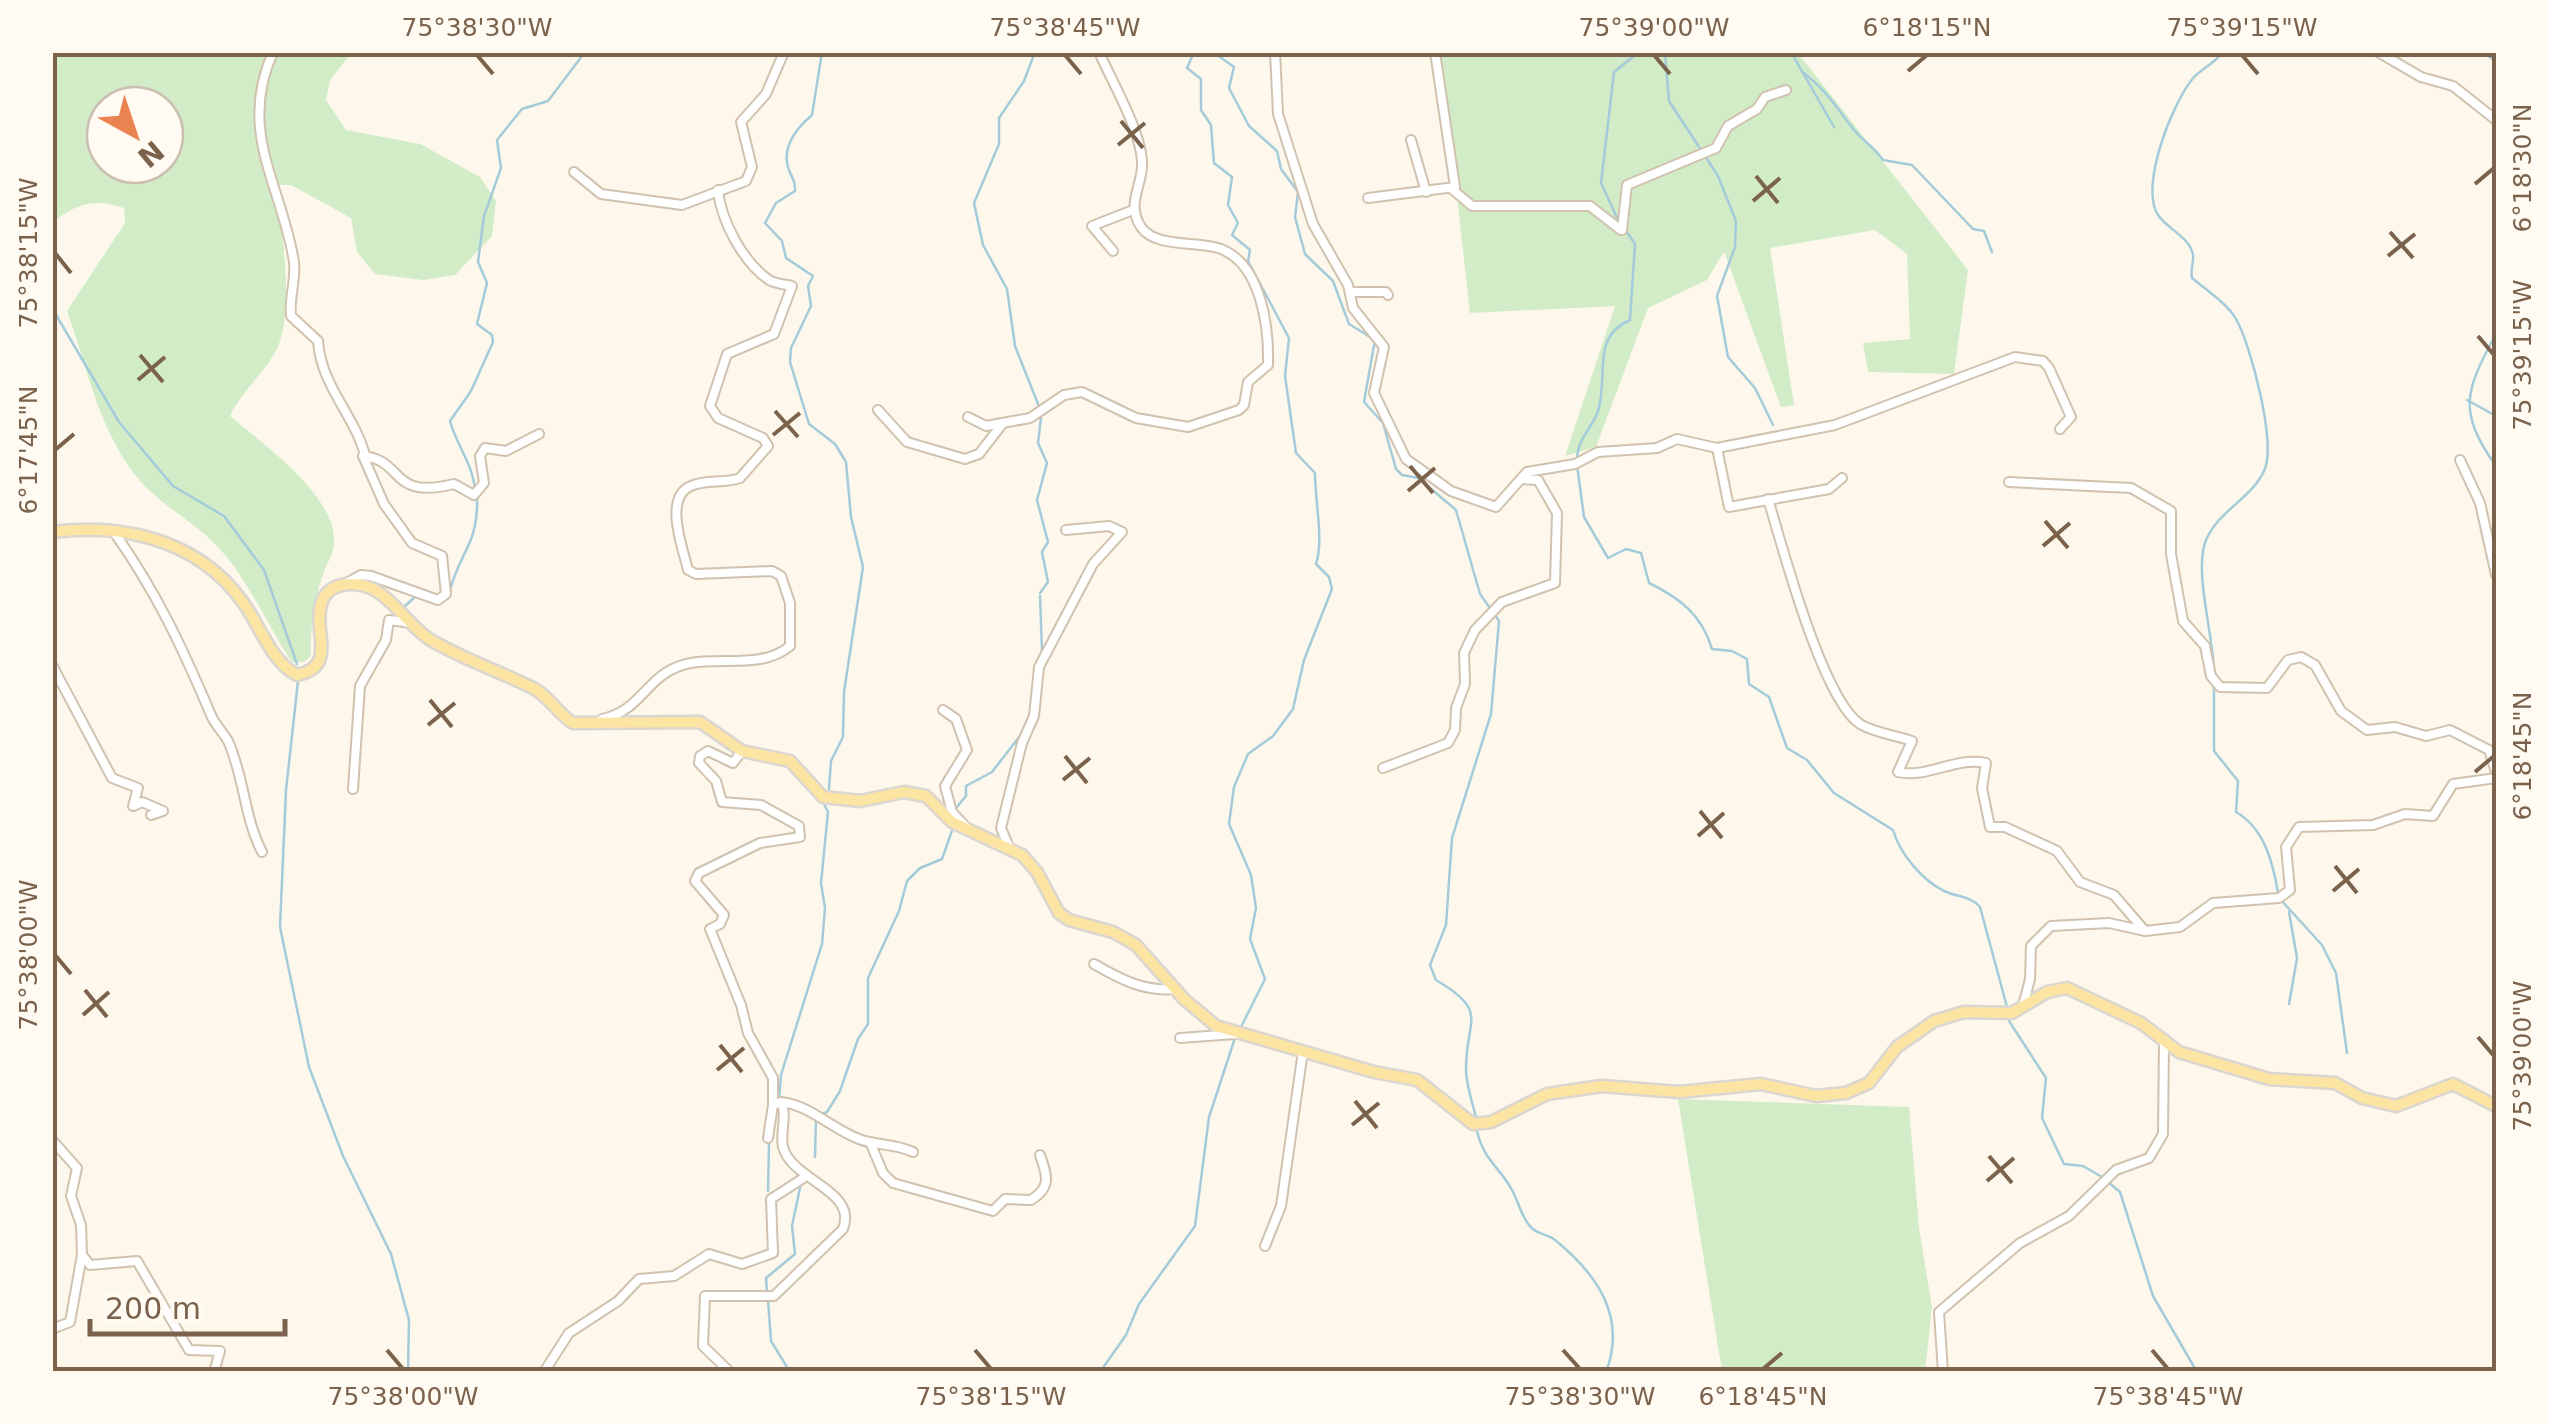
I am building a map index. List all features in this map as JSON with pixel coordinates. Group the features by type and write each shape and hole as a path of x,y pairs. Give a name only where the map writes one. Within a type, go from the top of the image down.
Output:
{"main road":[{"path":"52,532 114,532 157,538 215,568 234,588 278,657 297,674 319,663 321,604 328,592 343,585 380,592 427,638 533,688 576,724 700,722 742,751 790,761 822,797 860,801 916,792 930,799 952,822 1009,847 1036,872 1058,913 1127,938 1205,1019 1241,1034 1417,1080 1464,1118 1481,1125 1533,1098 1602,1086 1679,1092 1761,1084 1830,1097 1870,1083 1908,1037 1942,1018 1964,1012 2021,1010 2047,992 2067,988 2141,1023 2164,1041 2202,1061 2288,1084 2335,1084 2379,1104 2406,1104 2453,1084 2496,1106"}],"street":[{"path":"273,52 259,88 257,120 294,264 290,312 318,341 321,371 360,439 364,463 384,504 412,543 442,556 446,594 438,600 361,575 343,585"},
{"path":"574,172 601,194 622,194 665,204 692,204 746,181 752,174 741,123 766,94 784,52"},
{"path":"968,418 986,426 1039,415 1064,394 1082,392 1136,418 1188,427 1244,405 1248,382 1269,360 1265,316 1256,291 1224,250 1150,236 1133,210 1142,160 1100,52"},
{"path":"1275,52 1278,114 1313,224 1350,292 1357,315 1384,347 1374,393 1406,459 1452,492 1494,508 1527,472 1575,464 1598,452 1655,448 1677,439 1717,448 1835,425 2014,357 2043,361 2048,368 2072,418 2060,429"},
{"path":"1435,52 1455,186 1452,189"},
{"path":"2378,52 2421,78 2453,86 2496,120"},
{"path":"1368,198 1452,189 1472,206 1590,206 1622,230 1627,185 1716,148 1728,126 1756,108 1765,97 1786,90"},
{"path":"1411,140 1426,192"},
{"path":"576,724 624,713 676,667 744,661 790,646 790,603 781,576 772,571 711,576 691,572 681,540 677,504 682,493 696,484 740,478 768,446 763,438 718,418 710,406 727,354 774,334 792,286 774,283 756,266 729,228 718,190"},
{"path":"1113,251 1092,226 1133,210"},
{"path":"1350,292 1388,295"},
{"path":"878,410 907,442 965,458 979,454 1007,420"},
{"path":"365,455 418,490 433,491 451,484 474,494 484,483 480,456 485,448 506,451 539,434"},
{"path":"1717,448 1728,506 1829,489 1842,478"},
{"path":"2460,460 2480,504 2496,574"},
{"path":"1384,768 1448,744 1455,730 1456,708 1464,684 1464,652 1475,630 1502,602 1555,583 1557,513 1538,480 1518,480"},
{"path":"2010,482 2131,488 2168,508 2182,622 2205,646 2211,676 2220,686 2268,688 2288,660 2301,658 2321,674 2342,711 2367,730 2395,726 2426,736 2446,730 2464,735 2489,750 2496,775 2453,784 2433,816 2405,814 2374,825 2299,827 2287,840 2288,894 2222,901 2205,907 2180,927 2144,932 2109,923 2044,929 2030,946 2030,979 2021,1010"},
{"path":"1768,499 1798,600 1838,692 1861,725 1912,742 1898,772 1932,770 1968,760 1986,763 1982,788 1990,826 2005,827 2057,852 2080,882 2114,895 2144,932"},
{"path":"1009,847 1001,828 1022,743 1034,716 1039,668 1093,564 1122,532 1109,526 1066,530"},
{"path":"114,532 160,599 176,640 200,682 210,714 228,741 248,820 262,852"},
{"path":"353,789 360,686 386,640 389,620 410,623"},
{"path":"52,665 112,778 138,788 133,806 142,802 163,811 151,815"},
{"path":"943,710 956,719 967,750 945,786 952,812 967,828"},
{"path":"730,1372 703,1346 705,1296 774,1296 845,1226 840,1200 805,1177 783,1148 773,1078 748,1033 741,1004 711,934 710,929 720,924 724,915 696,881 699,873 760,843 800,837 799,826 768,808 725,804 720,798 716,780 700,763 700,756 708,751 733,762 742,751"},
{"path":"1094,964 1127,982 1160,990 1175,988"},
{"path":"1180,1038 1241,1034"},
{"path":"1943,1372 1939,1312 2020,1243 2059,1224 2116,1170 2149,1158 2158,1147 2164,1134 2164,1041"},
{"path":"1265,1246 1282,1206 1302,1051"},
{"path":"768,1138 777,1104"},
{"path":"777,1104 798,1106 870,1142 888,1142 912,1152"},
{"path":"52,1140 77,1168 71,1196 81,1225 82,1255 70,1322 52,1329"},
{"path":"870,1142 883,1173 893,1183 994,1211 1005,1199 1031,1200 1044,1190 1048,1180 1040,1155"},
{"path":"544,1372 569,1334 618,1301 639,1279 674,1276 709,1254 742,1264 773,1253 771,1199 805,1177"},
{"path":"82,1255 90,1265 137,1261 190,1350 220,1350 214,1372"}],"green space":[{"path":"53,52 351,53 330,80 326,100 346,130 420,144 480,177 496,201 492,236 455,275 423,280 375,274 357,252 351,218 291,185 277,185 285,266 283,327 275,353 230,416 296,473 324,507 332,525 334,547 315,603 311,656 304,662 292,662 223,553 158,498 118,449 100,412 67,311 125,223 124,208 103,203 70,210 53,222"},
{"path":"1441,53 1798,53 1968,270 1954,374 1868,372 1863,343 1910,339 1907,254 1875,230 1770,248 1794,405 1781,407 1724,252 1707,280 1648,308 1596,447 1565,456 1615,306 1470,313"},
{"path":"1678,1099 1909,1107 1919,1228 1932,1307 1925,1371 1722,1371"}],"waterway":[{"path":"475,492 472,473 450,421 471,391 493,342 492,335 477,324 487,283 478,262 484,216 501,168 497,140 522,109 548,101 585,52"},
{"path":"822,52 812,115 797,131 787,152 795,191 776,203 765,223 782,241 786,258 813,276 808,286 811,306 791,348 790,362 809,424 835,444 846,462 851,517 863,567 844,692 843,737 831,761 829,789"},
{"path":"1035,52 1024,81 999,118 999,144 974,203 983,245 1007,289 1015,346 1040,409"},
{"path":"1194,52 1187,68 1201,79 1201,110 1211,125 1214,163 1232,177 1228,205 1238,223 1232,235 1250,250 1248,261 1289,338 1285,376 1296,453 1315,473 1319,532 1316,564 1329,577 1332,589 1304,660 1293,709 1273,736 1248,754 1234,787 1229,824 1251,875 1256,908 1250,939 1265,979 1241,1027"},
{"path":"1213,52 1234,67 1229,88 1249,126 1277,151 1281,169 1298,192 1295,217 1305,254 1333,281 1349,324 1375,340 1364,402 1383,423 1396,469 1402,475 1418,478 1456,510 1480,594 1499,621 1491,714 1452,838 1446,925 1430,965 1436,980 1469,1009 1466,1075 1476,1117"},
{"path":"1619,222 1601,183 1614,72 1639,52"},
{"path":"1665,52 1669,101 1718,176 1736,221 1735,247 1717,296 1728,357 1755,388 1773,425"},
{"path":"1791,52 1834,127"},
{"path":"2214,676 2203,588 2203,554 2212,530 2264,471 2265,418 2255,372 2236,319 2192,278 2191,249 2158,215 2153,185 2161,144 2177,105 2194,77 2223,52"},
{"path":"2483,52 2496,62"},
{"path":"1804,73 1883,160 1912,165 1973,229 1984,231 1992,252"},
{"path":"1577,461 1579,447 1598,411 1605,348 1618,327 1630,320 1635,244 1624,228"},
{"path":"52,308 119,422 173,486 224,516 264,570 297,664"},
{"path":"2496,334 2477,371 2470,401 2475,430 2496,466"},
{"path":"2467,400 2496,416"},
{"path":"1040,593 1048,582 1042,552 1048,542 1037,500 1047,463 1038,443 1041,418"},
{"path":"1577,465 1584,517 1608,558 1626,549 1641,553 1649,583 1688,609 1702,626 1712,649 1732,651 1747,659 1749,684 1769,697 1787,748 1807,760 1834,793 1893,830 1906,857 1928,880 1980,907 2007,1007"},
{"path":"449,594 471,539 477,499"},
{"path":"404,607 416,596"},
{"path":"1038,661 1042,651 1040,596"},
{"path":"389,642 392,625"},
{"path":"298,681 286,790 280,927 309,1067 343,1156 391,1254 409,1320 408,1372"},
{"path":"2214,684 2214,751 2238,781 2236,812 2260,836 2278,893"},
{"path":"956,808 966,796 966,786 992,772 1023,732"},
{"path":"779,1101 781,1075 822,944 825,908 821,883 828,812 824,804"},
{"path":"819,1115 827,1112 840,1091 858,1039 868,1024 868,978 899,911 907,881 920,868 942,859 954,825"},
{"path":"2281,900 2322,945 2336,973 2347,1053"},
{"path":"2289,912 2297,958 2289,1004"},
{"path":"2009,1021 2046,1078 2042,1118 2064,1164 2083,1166 2102,1177"},
{"path":"1100,1372 1126,1335 1139,1304 1195,1226 1209,1117 1235,1038"},
{"path":"815,1157 816,1119"},
{"path":"1477,1131 1484,1150 1512,1190 1529,1225 1570,1253 1604,1298 1613,1333 1606,1372"},
{"path":"768,1191 769,1142"},
{"path":"2107,1181 2120,1192 2153,1296 2197,1372"},
{"path":"767,1294 766,1278 795,1254 792,1226 801,1183"},
{"path":"768,1300 771,1341 790,1372"}]}
